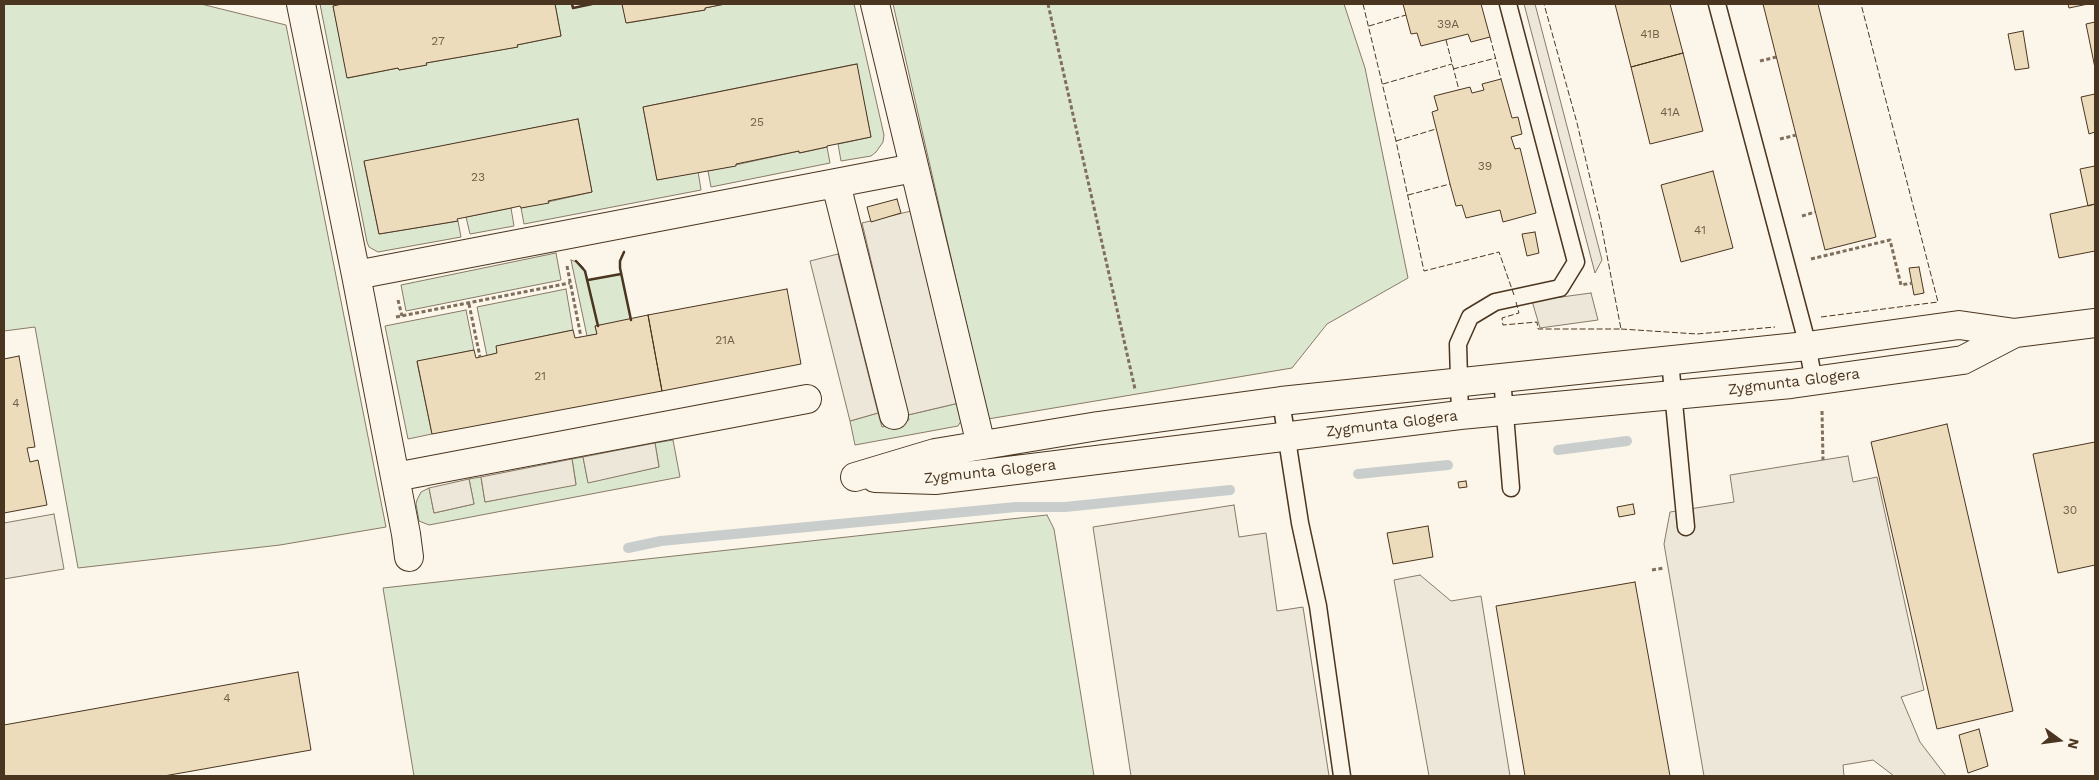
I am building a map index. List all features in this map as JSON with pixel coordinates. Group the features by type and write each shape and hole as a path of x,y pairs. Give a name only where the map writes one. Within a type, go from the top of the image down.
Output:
{"street":[{"path":"301,4 356,275 409,557"},
{"path":"875,4 981,445"},
{"path":"356,275 914,168"},
{"path":"836,184 894,415"},
{"name":"Zygmunta Glogera","path":"2015,334 1963,360 1814,381 1460,415 935,480 855,477 935,453 1181,414 1281,401 1807,346 1958,325 2015,334 2095,323"},
{"path":"395,477 807,399"}],"lane":[{"path":"1460,415 1458,344 1470,317 1495,302 1560,288 1576,262 1508,4"},
{"path":"1717,4 1807,346 1814,381"},
{"path":"1670,361 1686,527"},
{"path":"1502,378 1510,488"},
{"path":"1281,401 1285,437 1300,523 1318,606 1342,776"}],"path":[{"path":"1048,4 1136,395"},
{"path":"1753,63 1776,57"},
{"path":"1774,141 1796,135"},
{"path":"1795,217 1816,212"},
{"path":"561,236 581,337"},
{"path":"1786,265 1890,240 1901,285 1912,283"},
{"path":"394,318 570,284"},
{"path":"469,304 480,357"},
{"path":"1822,410 1823,460"},
{"path":"1652,570 1664,568"}],"green space":[{"path":"4,4 201,4 286,25 386,527 280,545 78,568 35,327 4,331"},
{"path":"320,4 342,4 333,6 348,78 398,68 399,70 426,65 426,63 517,47 517,45 561,36 555,4 572,4 573,8 592,4 622,4 627,23 705,10 705,8 725,4 854,4 884,135 883,142 871,156 841,161 838,144 871,137 856,64 643,107 657,180 698,171 701,190 524,224 521,208 592,192 578,119 364,162 379,234 458,221 461,237 378,252 369,247 367,242"},
{"path":"893,4 1344,4 1365,68 1408,278 1327,324 1292,368 988,419"},
{"path":"827,147 830,163 711,187 708,171 799,151 800,153"},
{"path":"511,208 514,226 470,234 466,217"},
{"path":"556,253 561,280 406,311 401,285"},
{"path":"571,260 583,267 588,280 621,274 631,320 595,326 597,334 587,336"},
{"path":"566,289 573,330 497,346 497,353 487,356 477,307"},
{"path":"466,310 474,350 417,362 432,434 408,439 385,326"},
{"path":"959,403 961,421 958,426 855,445 850,421 878,413 882,427 909,420 908,415"},
{"path":"673,440 680,477 429,525 419,521 417,500 421,492 429,488 434,513 474,504 469,479 481,477 485,502 576,484 572,459 583,457 588,482 659,467 655,443"},
{"path":"1047,515 1054,529 1094,776 414,776 383,588"}],"shaded area":[{"path":"1524,4 1535,4 1602,260 1595,273"},
{"path":"911,211 959,403 908,415 862,223"},
{"path":"838,254 878,413 850,421 810,261"},
{"path":"1591,293 1598,320 1540,328 1532,301"},
{"path":"655,443 659,467 588,483 583,457"},
{"path":"1848,456 1853,482 1877,477 1924,690 1901,697 1920,742 1946,776 1894,776 1873,760 1843,765 1844,776 1704,776 1664,544 1670,512 1734,502 1730,475"},
{"path":"572,459 576,485 485,502 481,477"},
{"path":"469,479 474,504 434,513 429,488"},
{"path":"1234,505 1239,537 1266,533 1277,611 1303,607 1329,776 1131,776 1093,527"},
{"path":"54,514 64,569 4,579 4,523"},
{"path":"1420,575 1451,601 1481,596 1510,776 1429,776 1394,580"}],"building":[{"path":"342,4 555,4 561,36 517,45 518,47 426,63 427,65 399,70 398,68 347,78 333,6"},
{"path":"622,4 725,4 705,8 705,10 626,23"},
{"path":"1403,4 1481,4 1490,37 1471,42 1468,34 1421,46 1417,33 1411,34"},
{"path":"1615,4 1670,4 1683,53 1631,67"},
{"path":"1763,4 1818,4 1876,237 1825,250"},
{"path":"2068,4 2088,4 2069,8"},
{"path":"2095,22 2095,68 2086,24"},
{"path":"2023,31 2029,68 2015,70 2008,34"},
{"path":"1683,53 1703,131 1650,144 1631,67"},
{"path":"857,64 871,137 799,153 799,151 736,164 736,166 657,180 643,107"},
{"path":"1501,79 1512,118 1518,117 1522,134 1511,137 1515,149 1520,148 1536,213 1503,222 1500,210 1466,218 1462,205 1456,206 1450,184 1432,112 1438,110 1434,96 1470,87 1472,93 1484,90 1482,84"},
{"path":"2095,94 2095,132 2089,134 2081,97"},
{"path":"578,119 592,192 548,201 549,203 521,208 520,206 457,219 458,221 379,234 364,161"},
{"path":"2095,166 2095,204 2088,206 2080,169"},
{"path":"1713,171 1733,248 1681,262 1661,185"},
{"path":"897,199 901,213 871,222 867,207"},
{"path":"2095,204 2095,251 2059,258 2050,214"},
{"path":"1535,232 1539,253 1527,256 1522,234"},
{"path":"1919,267 1924,293 1914,295 1909,268"},
{"path":"787,289 801,364 662,391 648,315"},
{"path":"648,315 662,391 432,434 417,361 474,350 476,358 497,353 496,346 573,330 575,338 597,334 595,326"},
{"path":"19,356 35,447 27,448 30,462 38,460 47,505 4,513 4,359"},
{"path":"1947,424 2013,711 1937,729 1871,442"},
{"path":"2095,442 2095,565 2058,573 2033,454"},
{"path":"1466,481 1467,487 1459,488 1458,482"},
{"path":"1633,504 1635,514 1619,517 1617,507"},
{"path":"1428,526 1433,557 1393,564 1387,533"},
{"path":"1635,582 1670,776 1525,776 1496,606"},
{"path":"298,672 311,750 164,776 4,776 4,725"},
{"path":"1979,729 1988,766 1968,773 1959,735"}],"waterway":[{"path":"1558,450 1627,441"},
{"path":"1358,474 1448,465"},
{"path":"628,548 661,541 1016,507 1065,507 1230,490"}],"fence":[{"path":"1363,4 1396,141 1424,271 1499,252 1514,295"},
{"path":"1516,302 1519,313 1502,318 1503,325 1537,322 1538,329 1621,329 1601,224 1577,123 1544,4"},
{"path":"1821,317 1938,302 1861,4"},
{"path":"1369,26 1406,15"},
{"path":"1490,37 1501,79"},
{"path":"1446,40 1459,90"},
{"path":"1453,69 1496,58"},
{"path":"1383,84 1452,64"},
{"path":"1396,141 1436,129"},
{"path":"1408,195 1450,184"},
{"path":"1621,329 1697,334 1775,327"}],"wall":[{"path":"572,4 573,8 592,4"},
{"path":"624,252 620,261 620,268 631,320"},
{"path":"576,261 585,271 598,326"},
{"path":"588,280 621,274"}]}
